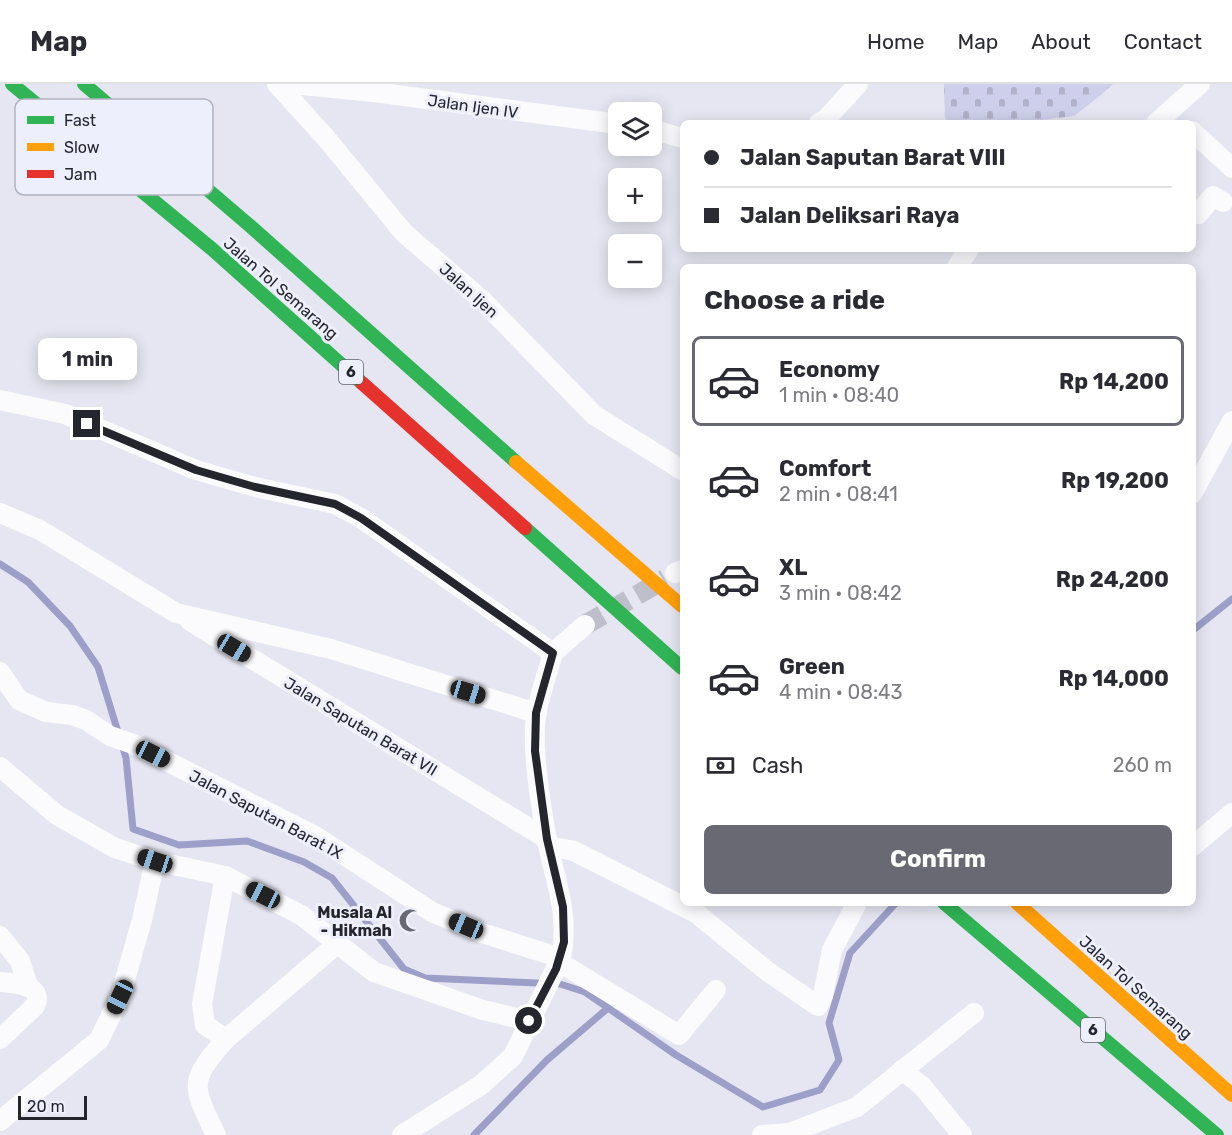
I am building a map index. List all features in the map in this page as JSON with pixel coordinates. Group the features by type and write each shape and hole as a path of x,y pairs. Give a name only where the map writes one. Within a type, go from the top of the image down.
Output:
{"highway":[{"name":"Jalan Tol Semarang","path":"12,84 30,99"},
{"name":"Jalan Tol Semarang","path":"84,84 102,99"},
{"name":"Jalan Tol Semarang","path":"213,194 455,410 680,604"},
{"name":"Jalan Tol Semarang","path":"147,195 212,249 680,666"},
{"name":"6","path":"947,906 1217,1135"},
{"name":"Jalan Tol Semarang","path":"1020,906 1232,1095"}],"street":[{"name":"Jalan Ijen","path":"277,84 326,138 404,233 482,300 594,415 680,469"},
{"name":"Jalan Ijen IV","path":"293,84 374,92 608,123"},
{"path":"824,120 858,84"},
{"path":"1159,120 1200,84"},
{"path":"1172,109 1182,120"},
{"path":"662,132 680,137"},
{"path":"1196,135 1232,168"},
{"path":"1196,214 1213,196 1229,199"},
{"path":"0,400 65,414 196,470 255,487 335,504 361,518 553,653"},
{"path":"1196,487 1232,421"},
{"name":"Jalan Saputan Barat VII","path":"0,513 40,530 548,842 574,851 680,905"},
{"name":"Jalan Saputan Barat VII","path":"176,613 331,649 536,713"},
{"path":"402,1135 481,1085 513,1056 558,963 564,942 563,907 548,842 535,751 536,713 553,653 585,625"},
{"name":"Jalan Saputan Barat IX","path":"0,672 19,700 46,712 72,715 86,720 110,736 133,744 315,836 432,912 558,963 679,1035 716,990"},
{"path":"8,773 57,815 115,848 155,861 225,876 301,915 374,972 483,1010 529,1021"},
{"path":"1196,844 1232,813"},
{"path":"0,1121 99,1040 120,997 142,920 155,861"},
{"path":"225,876 202,1004 205,1025 226,1039"},
{"name":"Jalan Saputan Barat VII","path":"682,906 696,913 767,971 818,1006 823,995 832,950 855,906"},
{"path":"0,936 20,961 28,986"},
{"path":"216,1135 196,1089 205,1064 226,1039 337,944"},
{"path":"0,982 28,986 35,991 37,1003 0,1039"},
{"path":"762,1135 789,1133 857,1107 974,1013"},
{"path":"902,1070 922,1086 962,1135"}],"green space":[{"path":"944,84 1113,84 1074,116 1040,120 946,120"}],"waterway":[{"path":"0,564 28,582 70,626 98,667 126,758 133,829 179,845 247,841 304,862 332,878 404,969 425,978 560,984 585,992 676,1055 763,1107 820,1090 839,1060 829,1023 850,953 893,906"},
{"path":"1196,628 1232,599"},
{"path":"474,1135 547,1060 608,1008"}],"tunnel":[{"path":"585,625 665,579"}],"traffic: fast":[{"path":"12,84 30,99"},
{"path":"84,84 102,99"},
{"path":"213,194 516,462"},
{"path":"147,195 212,249 362,383"},
{"path":"525,528 680,666"},
{"path":"948,906 1217,1135"}],"traffic: slow":[{"path":"516,462 680,604"},
{"path":"1020,906 1232,1095"}],"traffic: jam":[{"path":"362,383 525,528"}],"place":[{"name":"Musala Al - Hikmah","path":"410,921"}],"route":[{"path":"87,424 196,470 255,487 335,504 361,518 553,653 536,713 535,751 547,839 563,907 564,942 561,958 529,1021"}]}
